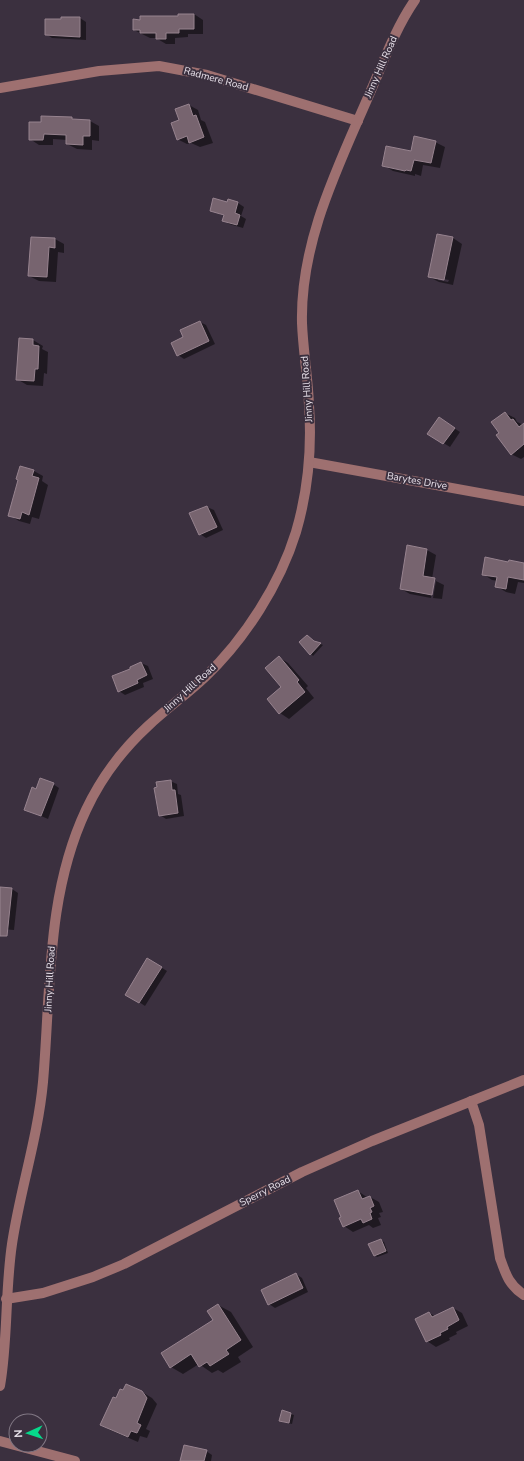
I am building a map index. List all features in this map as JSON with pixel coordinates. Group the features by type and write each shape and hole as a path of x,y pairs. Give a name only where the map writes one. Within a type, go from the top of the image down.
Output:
{"street":[{"name":"Jinny Hill Road","path":"0,1386 9,1266 15,1223 38,1120 42,1087 56,908 72,842 91,799 107,772 147,726 206,676 219,662 244,632 266,597 284,563 295,533 304,500 309,462 310,425 302,324 303,291 308,258 325,201 399,27 415,0"},
{"name":"Radmere Road","path":"0,88 99,71 159,66 207,75 358,122"},
{"name":"Barytes Drive","path":"309,462 524,501"},
{"name":"Sperry Road","path":"6,1299 43,1293 93,1278 124,1264 302,1172 372,1141 524,1080"},
{"path":"470,1101 479,1125 500,1258 506,1277 514,1288 524,1295"},
{"path":"0,1441 75,1461"}],"building":[{"path":"178,14 194,14 194,29 179,29 179,33 166,33 166,39 156,39 156,33 140,33 140,30 133,30 133,19 140,20 140,16 178,16"},
{"path":"61,17 80,17 80,37 45,35 45,19 61,19"},
{"path":"189,104 193,116 196,115 204,137 189,143 187,136 177,140 171,123 179,120 175,109"},
{"path":"41,116 72,117 72,119 90,120 90,136 83,136 83,145 66,144 66,135 44,134 43,140 29,140 29,122 41,122"},
{"path":"414,136 436,141 431,163 414,160 411,171 382,166 386,146 411,151"},
{"path":"213,198 227,202 228,199 238,202 235,213 240,215 237,225 222,221 224,215 210,211"},
{"path":"437,234 453,237 444,280 428,277"},
{"path":"31,237 55,238 55,248 49,247 47,277 28,276"},
{"path":"200,321 209,341 177,356 171,343 183,337 180,330"},
{"path":"19,338 33,339 33,345 39,346 38,369 35,369 34,381 16,380"},
{"path":"505,412 519,427 524,423 524,444 511,455 496,435 499,433 491,422"},
{"path":"439,417 455,428 443,444 427,434"},
{"path":"20,466 34,470 32,476 39,478 29,515 22,512 20,519 8,516 18,480 16,479"},
{"path":"207,506 217,527 199,535 189,513"},
{"path":"407,545 427,549 423,576 435,578 432,595 400,589"},
{"path":"485,557 508,562 509,560 524,563 524,580 508,577 506,589 495,587 497,577 482,575"},
{"path":"307,635 314,641 321,643 310,655 299,642"},
{"path":"279,656 299,680 297,682 305,692 279,714 267,699 281,687 265,668"},
{"path":"141,662 147,675 137,680 138,683 118,692 112,676 130,669 130,667"},
{"path":"40,778 54,783 41,816 24,810 32,787 36,789"},
{"path":"171,780 172,790 175,790 178,813 159,816 154,788 157,787 156,782"},
{"path":"0,887 12,888 7,936 0,936"},
{"path":"147,958 162,967 139,1003 125,995"},
{"path":"358,1190 362,1199 370,1196 374,1206 370,1208 372,1212 370,1213 372,1219 363,1223 361,1219 343,1227 339,1218 341,1217 334,1200"},
{"path":"381,1239 386,1251 374,1256 368,1244"},
{"path":"296,1273 303,1288 268,1305 261,1290"},
{"path":"218,1304 241,1340 226,1350 229,1354 210,1366 207,1362 199,1367 191,1354 170,1368 161,1353 213,1320 207,1311"},
{"path":"453,1307 459,1320 447,1327 448,1329 440,1333 441,1335 426,1342 415,1319 429,1312 432,1317"},
{"path":"126,1384 142,1391 147,1398 137,1423 141,1425 137,1433 131,1431 128,1437 100,1425 113,1397 116,1398 120,1389 123,1390"},
{"path":"282,1410 291,1413 289,1423 279,1421"},
{"path":"184,1445 207,1450 204,1461 180,1461"}]}
